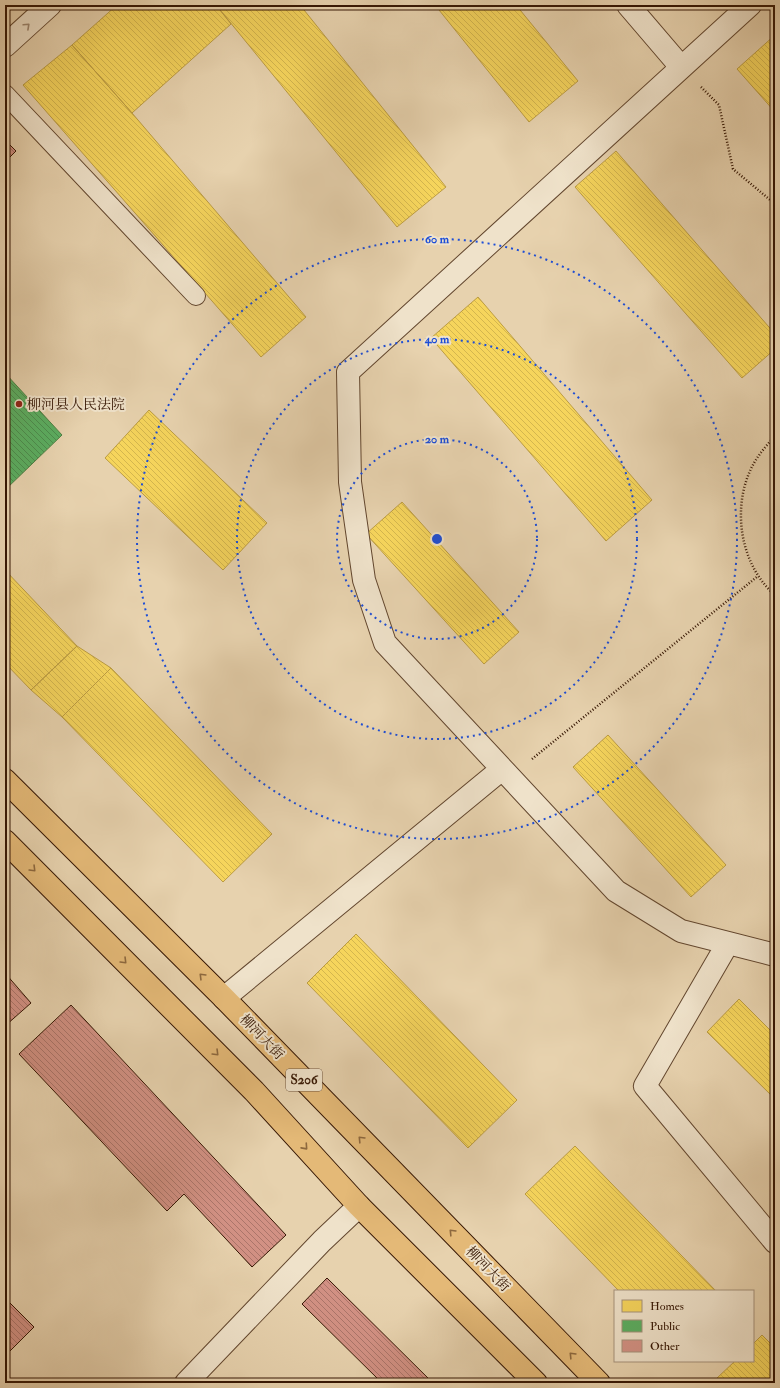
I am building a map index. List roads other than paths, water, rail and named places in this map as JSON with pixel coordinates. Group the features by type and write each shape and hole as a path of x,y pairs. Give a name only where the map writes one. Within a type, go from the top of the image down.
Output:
{"main road":[{"name":"柳河大街","path":"5,780 224,998 599,1383"},
{"path":"5,841 254,1091 359,1206 536,1383"}],"street":[{"path":"5,46 50,5"},
{"path":"628,5 681,67"},
{"path":"750,5 348,372 350,482 364,580 385,643 616,891 681,932 775,955"},
{"path":"224,998 506,773"},
{"path":"728,943 645,1086 775,1242"},
{"path":"186,1383 322,1241 359,1206"}],"lane":[{"path":"5,94 196,296"}],"place":[{"name":"柳河县人民法院","path":"19,404"}]}
